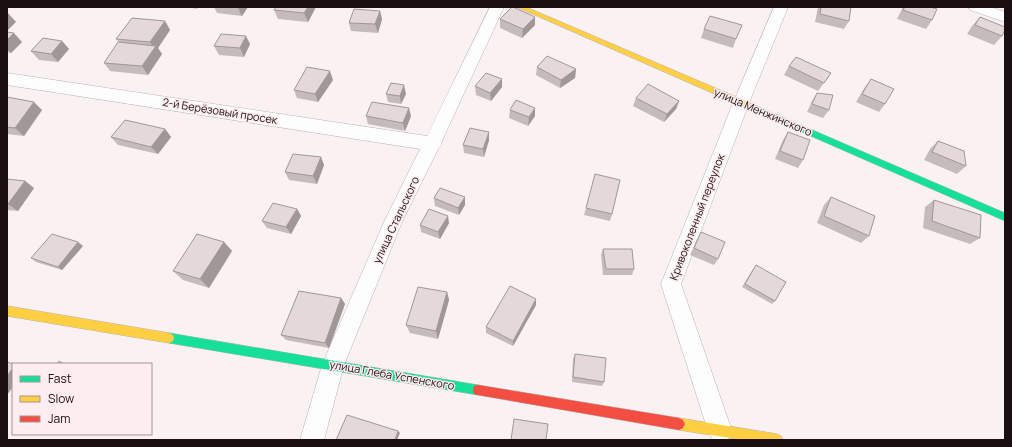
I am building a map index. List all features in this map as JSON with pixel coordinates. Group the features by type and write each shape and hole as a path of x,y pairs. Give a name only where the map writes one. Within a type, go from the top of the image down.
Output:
{"street":[{"name":"улица Стальского","path":"312,440 333,366 393,222 433,144 497,7"},
{"name":"улица Менжинского","path":"520,7 1005,217"},
{"name":"Кривоколенный переулок","path":"720,431 671,284 741,103 781,7"},
{"path":"975,7 1005,17"},
{"name":"2-й Берёзовый просек","path":"7,79 433,144"},
{"name":"улица Глеба Успенского","path":"7,311 777,440"}],"building":[{"path":"276,7 308,7 304,13 274,10"},
{"path":"512,7 535,17 523,29 500,19"},
{"path":"821,7 851,7 849,21 820,14"},
{"path":"905,7 930,7 937,9 932,20 903,10"},
{"path":"354,9 380,11 375,24 349,23"},
{"path":"710,16 742,25 736,39 704,29"},
{"path":"980,17 1005,27 1002,36 975,25"},
{"path":"132,18 165,21 150,42 116,39"},
{"path":"7,32 14,33 7,40"},
{"path":"221,34 246,36 240,48 214,46"},
{"path":"43,38 62,41 51,54 31,51"},
{"path":"118,42 156,46 142,66 104,63"},
{"path":"547,56 576,69 561,80 537,67"},
{"path":"796,57 831,73 824,83 789,66"},
{"path":"307,67 330,71 315,94 294,90"},
{"path":"486,73 502,79 490,93 475,86"},
{"path":"871,79 894,89 885,104 862,94"},
{"path":"391,83 404,85 400,96 386,94"},
{"path":"648,84 679,101 667,114 636,98"},
{"path":"817,93 833,95 829,110 812,104"},
{"path":"7,97 34,102 15,128 7,127"},
{"path":"516,100 535,108 529,117 510,110"},
{"path":"372,102 409,108 403,123 366,116"},
{"path":"125,120 165,129 151,147 111,137"},
{"path":"470,128 489,132 483,149 463,145"},
{"path":"788,132 810,140 803,160 780,151"},
{"path":"938,141 964,151 966,166 932,152"},
{"path":"293,154 321,157 313,176 285,172"},
{"path":"595,174 620,180 612,214 586,208"},
{"path":"7,179 25,181 8,204 7,204"},
{"path":"440,188 465,197 458,208 434,198"},
{"path":"831,197 875,216 869,236 824,216"},
{"path":"934,200 981,215 980,238 932,221"},
{"path":"273,203 297,209 286,227 262,221"},
{"path":"429,209 448,216 438,232 420,225"},
{"path":"701,232 725,242 718,259 694,248"},
{"path":"52,234 78,242 58,267 31,258"},
{"path":"197,234 224,242 200,279 173,271"},
{"path":"603,249 632,249 634,269 606,269"},
{"path":"756,265 786,282 775,301 745,284"},
{"path":"510,286 536,299 513,341 486,327"},
{"path":"418,287 447,292 436,331 406,325"},
{"path":"299,291 341,298 325,343 281,335"},
{"path":"575,354 606,358 604,382 573,377"},
{"path":"7,362 12,364 12,369 7,376"},
{"path":"347,415 398,431 395,440 336,440"},
{"path":"514,419 548,424 546,440 511,440"}],"traffic: fast":[{"path":"752,107 1005,217"},
{"path":"169,338 478,390"}],"traffic: slow":[{"path":"520,7 752,107"},
{"path":"7,311 169,338"},
{"path":"679,424 777,440"}],"traffic: jam":[{"path":"478,390 679,424"}]}
